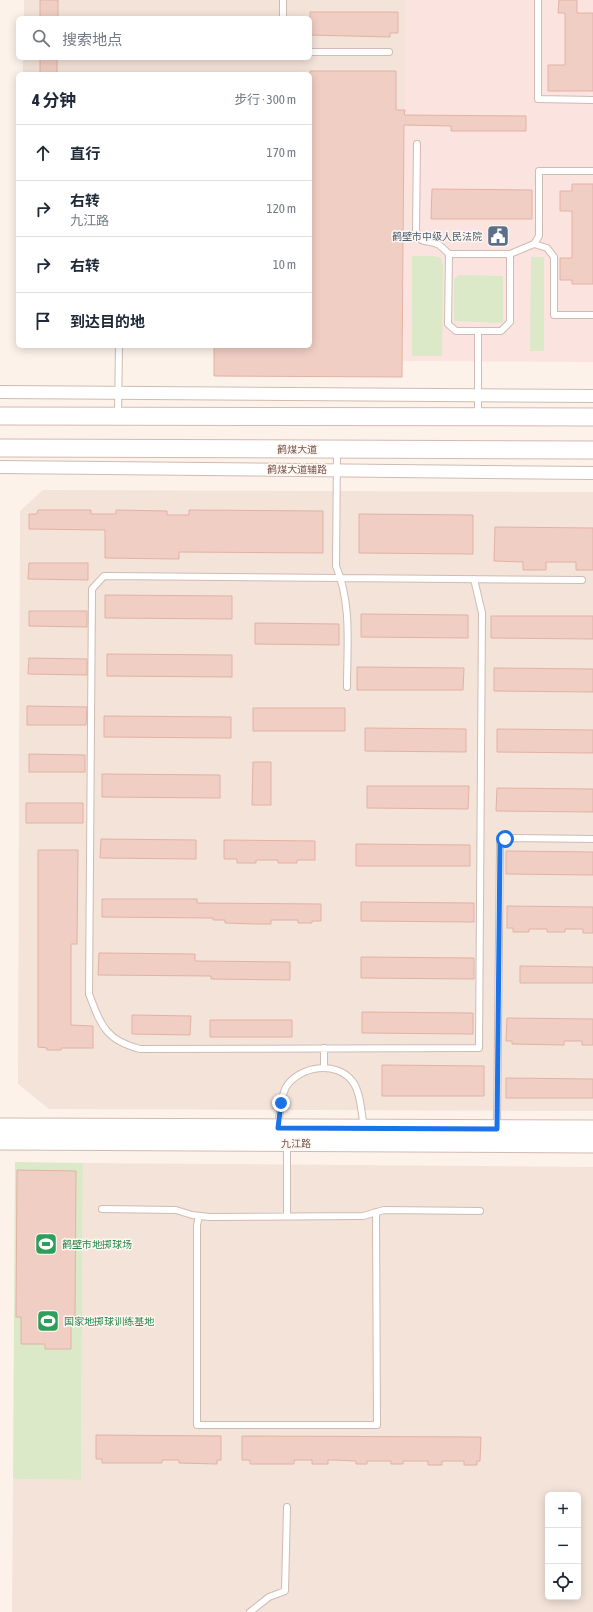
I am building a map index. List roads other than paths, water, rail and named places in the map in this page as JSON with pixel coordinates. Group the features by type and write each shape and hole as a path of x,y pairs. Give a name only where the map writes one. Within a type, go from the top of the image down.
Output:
{"street":[{"path":"0,392 593,396"},
{"path":"0,416 593,417"},
{"name":"鹤煤大道","path":"0,448 593,450"},
{"name":"鹤煤大道辅路","path":"0,467 593,472"},
{"name":"九江路","path":"0,1128 593,1129"},
{"name":"九江路","path":"0,1142 593,1144"}],"lane":[{"path":"283,0 283,16"},
{"path":"538,0 538,99 593,100"},
{"path":"312,52 389,52"},
{"path":"417,144 416,231 421,241 438,244 449,254 510,254 534,244 539,236 539,171 593,171"},
{"path":"534,244 547,248 554,257 554,315 593,315"},
{"path":"449,254 448,324 456,331 501,331 510,322 510,254"},
{"path":"478,331 478,417"},
{"path":"118,416 119,348"},
{"path":"337,449 336,566 341,578 348,614 347,687"},
{"path":"474,579 482,612 479,1048 140,1049 114,1038 100,1024 89,994 92,589 104,576 474,579 582,580"},
{"path":"497,1129 500,843 505,839 515,838 593,839"},
{"path":"324,1048 324,1068"},
{"path":"278,1128 281,1103 286,1088 290,1082 295,1076 309,1070 324,1068 339,1071 352,1081 359,1098 364,1128"},
{"path":"287,1143 287,1216"},
{"path":"102,1209 176,1210 199,1216 363,1216 384,1210 480,1211"},
{"path":"199,1216 197,1226 197,1425 377,1425 376,1212"},
{"path":"250,1612 269,1597 285,1591 287,1507"}],"place":[{"name":"鹤壁市中级人民法院","path":"498,236"},
{"name":"鹤壁市地掷球场","path":"46,1244"},
{"name":"国家地掷球训练基地","path":"48,1321"}]}
